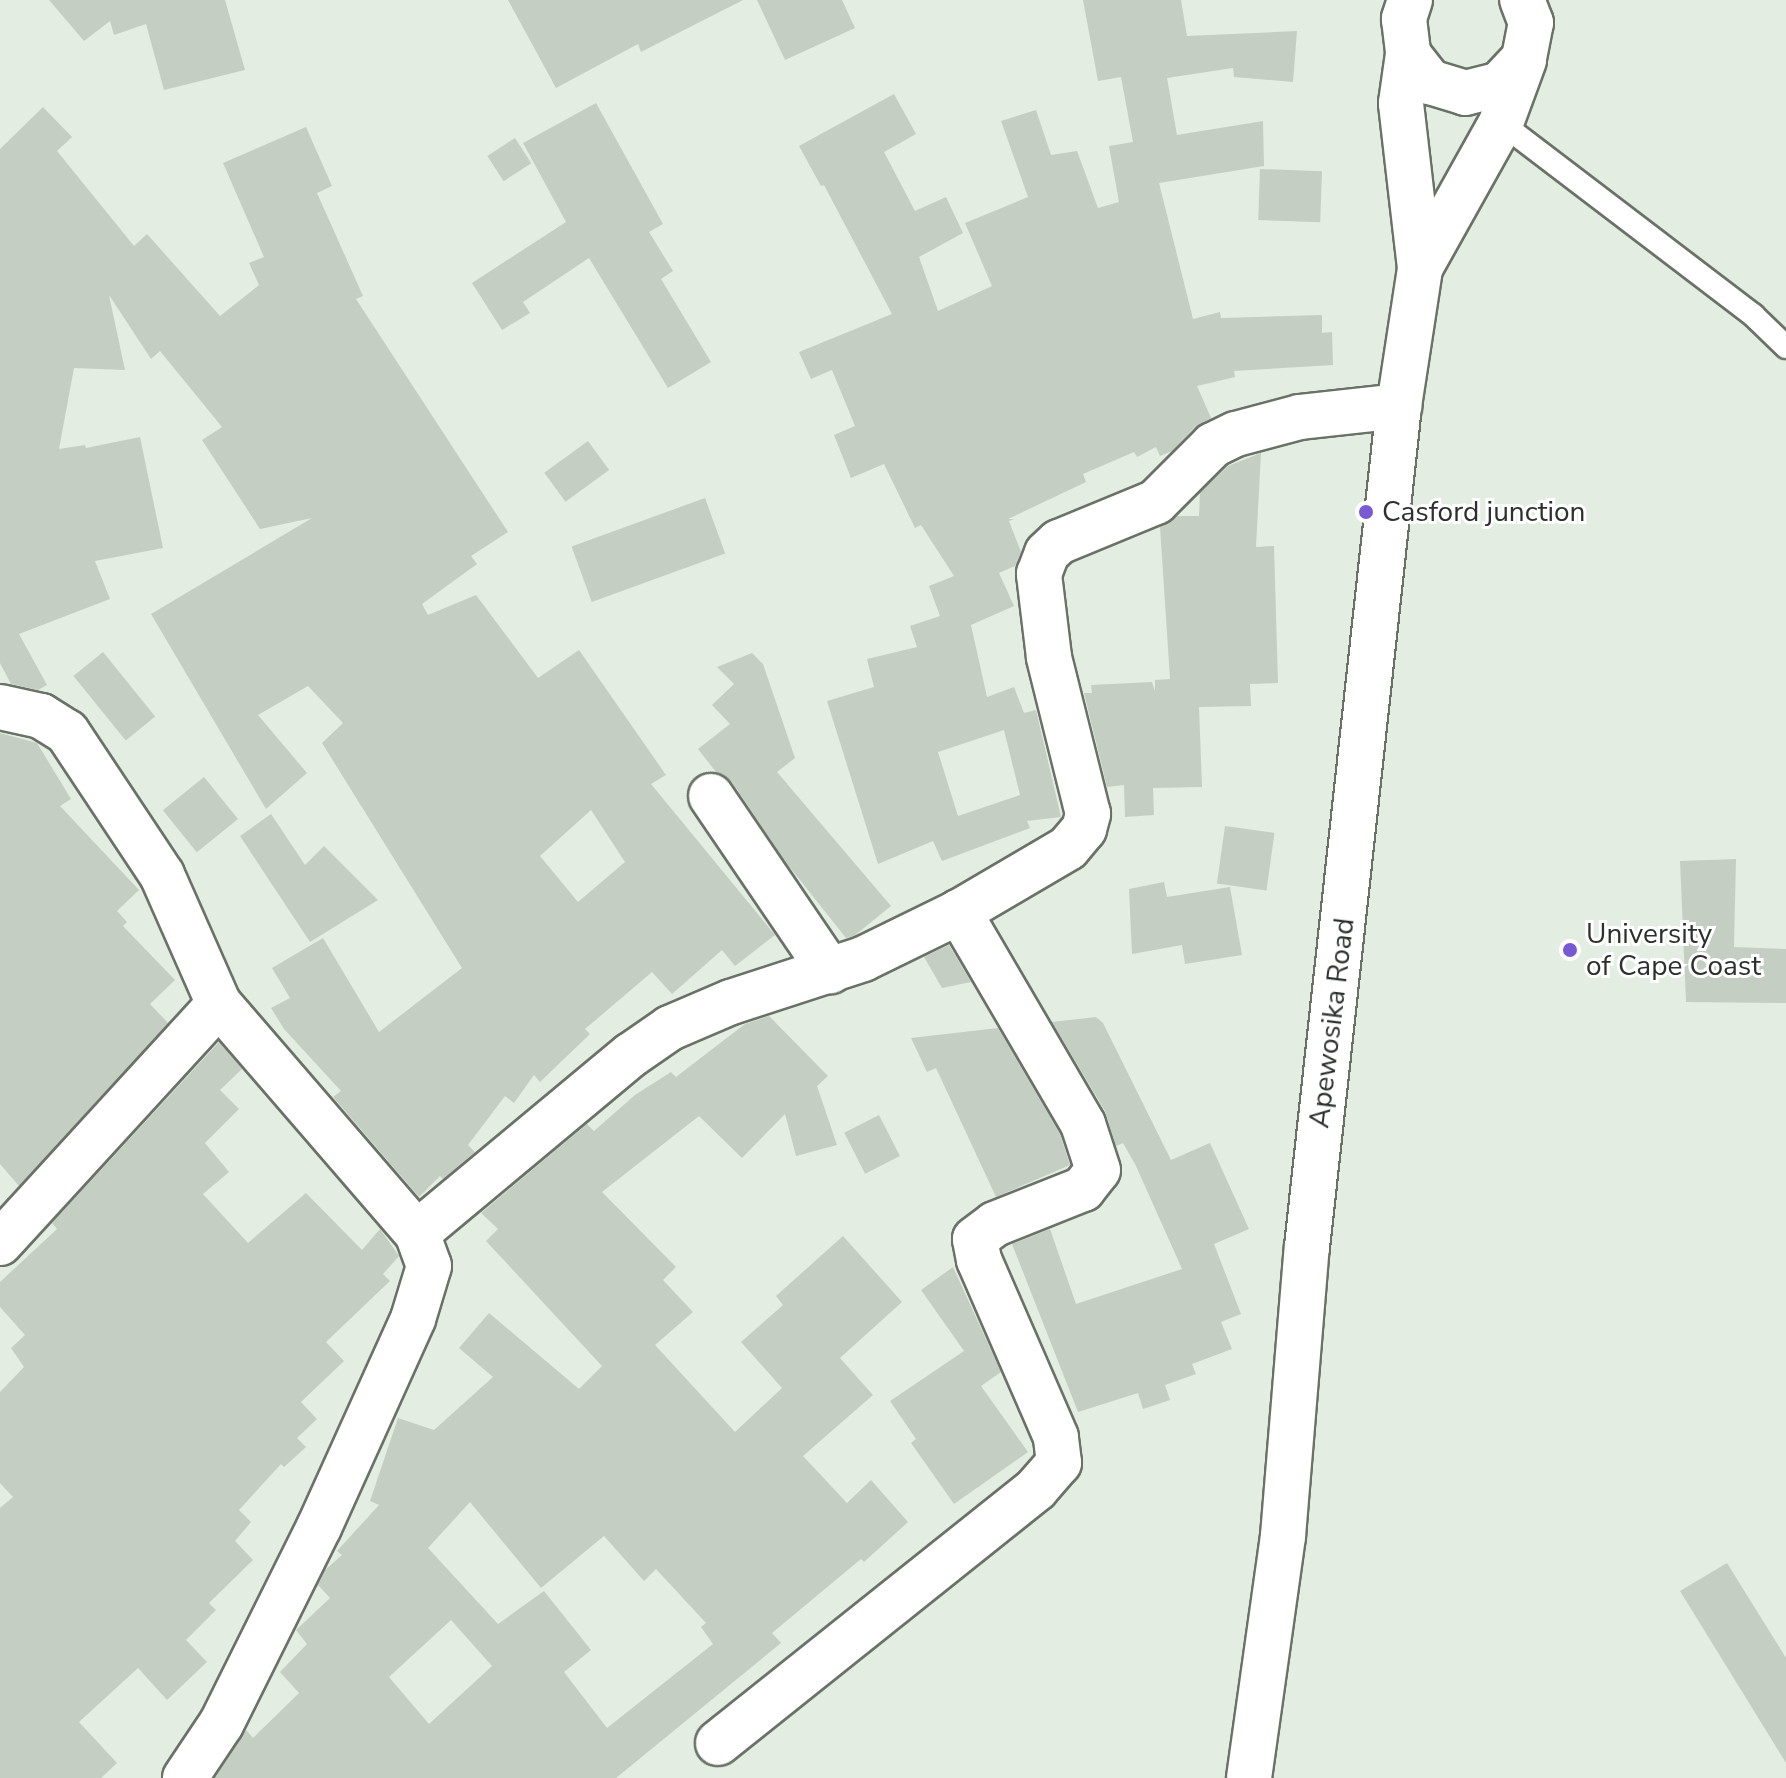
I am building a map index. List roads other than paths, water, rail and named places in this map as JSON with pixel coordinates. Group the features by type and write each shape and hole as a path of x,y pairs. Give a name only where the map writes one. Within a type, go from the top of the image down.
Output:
{"street":[{"name":"Apewosika Road","path":"1249,1778 1283,1536 1307,1247 1399,406 1420,268 1401,103 1408,54 1404,19 1410,0"},
{"name":"Apewosika Road","path":"1420,268 1501,123 1529,25"},
{"path":"1408,54 1430,82 1465,93 1500,84 1529,25"},
{"path":"417,1233 631,1055 670,1028 731,1002 863,959 959,912 1068,848 1084,829 1088,814 1049,657 1039,574 1047,553 1059,542 1156,502 1202,454 1236,434 1300,417 1399,406"},
{"path":"0,707 41,716 67,732 162,875 219,1004 417,1233 429,1266 413,1319 261,1645 221,1724 185,1778"},
{"path":"711,796 830,971"},
{"path":"718,1743 1036,1489 1059,1463 1056,1437 979,1260 975,1239 995,1224 1083,1189 1098,1170 1083,1124 959,912"},
{"path":"0,1243 219,1004"}],"lane":[{"path":"1501,123 1753,315 1786,347"}],"place":[{"name":"Casford junction","path":"1366,512"},
{"name":"University of Cape Coast","path":"1570,950"}]}
